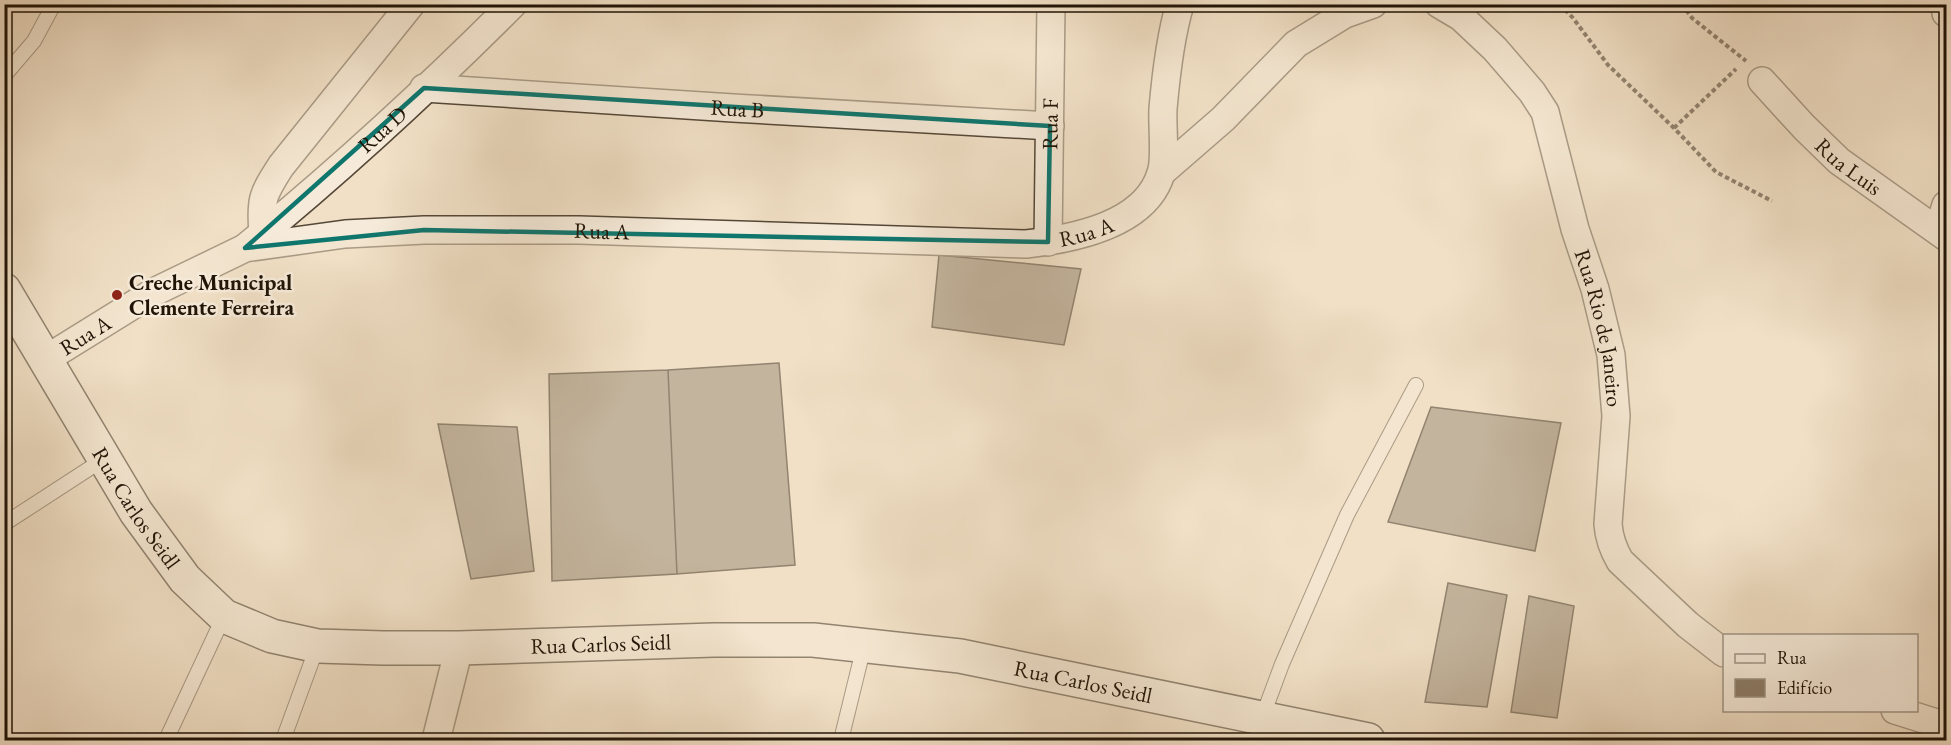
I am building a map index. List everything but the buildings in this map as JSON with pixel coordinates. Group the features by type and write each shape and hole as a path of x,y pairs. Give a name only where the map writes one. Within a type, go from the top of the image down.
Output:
{"street":[{"path":"254,240 265,191 281,166 411,4"},
{"name":"Rua D","path":"254,240 352,158 513,4"},
{"name":"Rua F","path":"1048,242 1051,4"},
{"path":"1162,172 1163,109 1173,28 1180,4"},
{"path":"1162,172 1223,119 1296,44 1345,14 1373,4"},
{"name":"Rua Rio de Janeiro","path":"1439,4 1461,17 1495,49 1532,92 1545,112 1611,355 1616,416 1608,524 1613,548 1620,561 1688,625 1723,651"},
{"path":"1945,4 1947,14"},
{"name":"Rua Luis","path":"1754,70 1804,127 1839,161 1944,224"},
{"name":"Rua B","path":"424,88 1050,126"},
{"name":"Rua A","path":"46,359 154,292 254,240 424,230 579,230 1026,244 1064,240 1123,219 1153,192 1162,172"},
{"name":"Rua Carlos Seidl","path":"4,290 136,512 185,579 224,616 272,636 318,646 459,648 714,640 813,640 960,656 1368,741"},
{"path":"436,741 459,648"},
{"path":"1898,712 1947,726"}],"lane":[{"path":"4,76 34,41 54,4"},
{"path":"1262,718 1282,664 1347,515 1416,385"},
{"path":"4,524 104,459"},
{"path":"166,741 224,616"},
{"path":"283,741 318,646"},
{"path":"841,741 864,646"}],"path":[{"path":"1560,4 1608,65 1716,172 1772,201"},
{"path":"1674,128 1754,70 1692,18 1682,4"}],"highlighted area":[{"path":"424,88 1050,126 1048,242 424,230 245,248"}],"place":[{"name":"Creche Municipal Clemente Ferreira","path":"117,295"}]}
